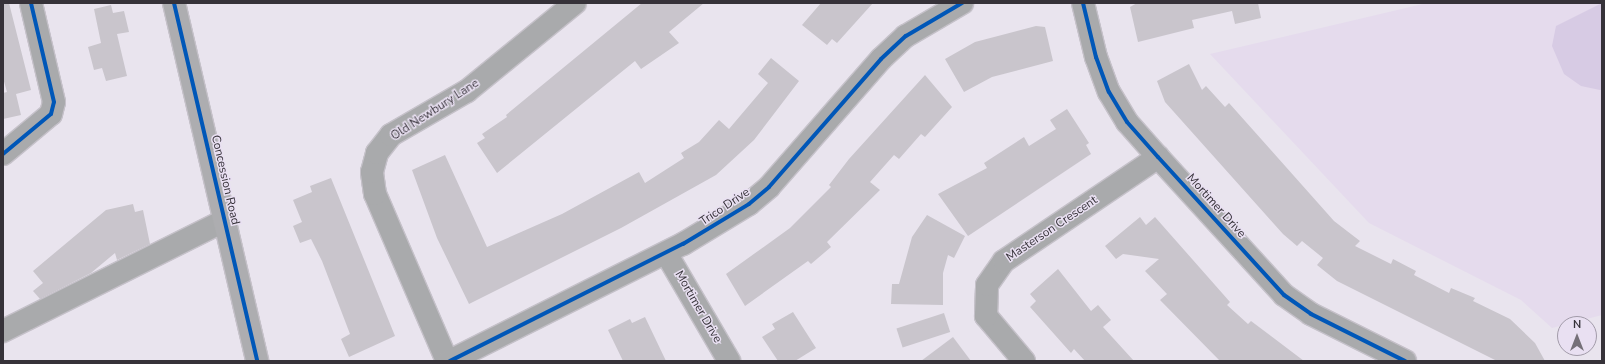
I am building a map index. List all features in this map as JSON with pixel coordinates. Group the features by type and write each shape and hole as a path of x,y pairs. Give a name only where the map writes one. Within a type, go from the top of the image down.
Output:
{"main road":[{"name":"Concession Road","path":"174,3 257,361"}],"street":[{"path":"3,154 51,114 54,102 31,3"},
{"name":"Old Newbury Lane","path":"448,361 375,194 372,172 377,153 391,135 467,91 575,3"},
{"name":"Trico Drive","path":"448,361 666,253 749,204 769,187 881,59 906,36 962,3"},
{"name":"Mortimer Drive","path":"1083,3 1096,58 1109,92 1127,122 1158,157 1284,295 1311,314 1380,356 1405,361"},
{"name":"Masterson Crescent","path":"1024,361 986,316 987,285 1004,261 1158,157"},
{"path":"3,331 224,221"},
{"name":"Mortimer Drive","path":"666,253 729,361"}],"shaded area":[{"path":"1427,3 1602,3 1602,315 1557,316 1557,327 1552,328 1521,300 1369,223 1210,54"},
{"path":"1602,3 1602,90 1600,90 1581,86 1564,74 1552,46 1556,26"}],"building":[{"path":"9,3 31,90 16,94 21,115 3,119 3,93 7,92 3,78 3,4"},
{"path":"642,3 704,3 669,32 679,43 641,69 635,61 497,173 477,143 485,138 482,134 507,117 506,115"},
{"path":"821,3 873,3 837,43 832,39 827,45 802,25"},
{"path":"1137,3 1258,3 1261,18 1235,24 1232,11 1192,20 1194,28 1138,42 1130,7"},
{"path":"111,5 113,13 124,11 129,32 117,34 127,76 106,81 102,68 94,70 88,47 101,43 94,9"},
{"path":"1036,26 1045,27 1053,61 992,77 964,92 945,59 975,42"},
{"path":"771,58 799,81 754,140 716,175 621,228 469,304 437,238 412,170 445,155 487,247 562,214 639,172 645,183 684,158 681,153 699,142 719,120 729,129 768,83 758,74"},
{"path":"1189,64 1202,90 1206,86 1225,107 1229,103 1334,221 1360,241 1355,246 1391,264 1393,259 1416,271 1414,275 1449,293 1451,288 1475,298 1473,301 1510,319 1535,343 1545,361 1497,361 1337,281 1317,265 1323,258 1302,241 1297,246 1283,234 1165,102 1157,81"},
{"path":"925,75 952,107 925,137 921,134 899,159 894,155 870,182 880,190 827,242 831,247 811,264 808,261 745,306 726,274 790,228 831,187 829,185 849,159"},
{"path":"1067,109 1089,143 1086,145 1091,154 968,236 938,194 987,168 984,163 1024,137 1029,146 1056,129 1050,120"},
{"path":"331,178 395,336 349,357 341,339 350,334 322,261 311,239 300,243 293,226 302,222 293,200 312,192 310,186"},
{"path":"133,204 135,212 143,210 150,244 117,260 115,253 91,273 40,299 33,291 43,283 33,271 106,210"},
{"path":"927,215 965,236 954,258 948,255 943,273 943,305 891,304 892,284 899,284 912,237"},
{"path":"1140,217 1146,225 1155,217 1230,302 1227,305 1248,324 1251,321 1304,361 1220,361 1160,300 1167,294 1145,271 1159,259 1123,254 1116,259 1105,246"},
{"path":"1058,269 1091,311 1098,305 1111,320 1103,327 1134,361 1085,361 1074,349 1071,353 1030,307 1036,301 1030,294"},
{"path":"793,312 816,348 795,361 778,361 762,337 775,329 772,324"},
{"path":"944,313 950,332 903,347 896,328"},
{"path":"645,317 666,361 623,361 608,330 630,319 632,323"},
{"path":"953,337 971,361 921,361"}],"cycle path":[{"path":"3,154 51,114 54,102 31,3"},
{"path":"174,3 257,361"},
{"path":"450,361 683,244 749,204 769,187 881,59 906,36 962,3"},
{"path":"1083,3 1096,57 1109,92 1127,122 1158,157 1284,295 1311,314 1405,361"}]}
